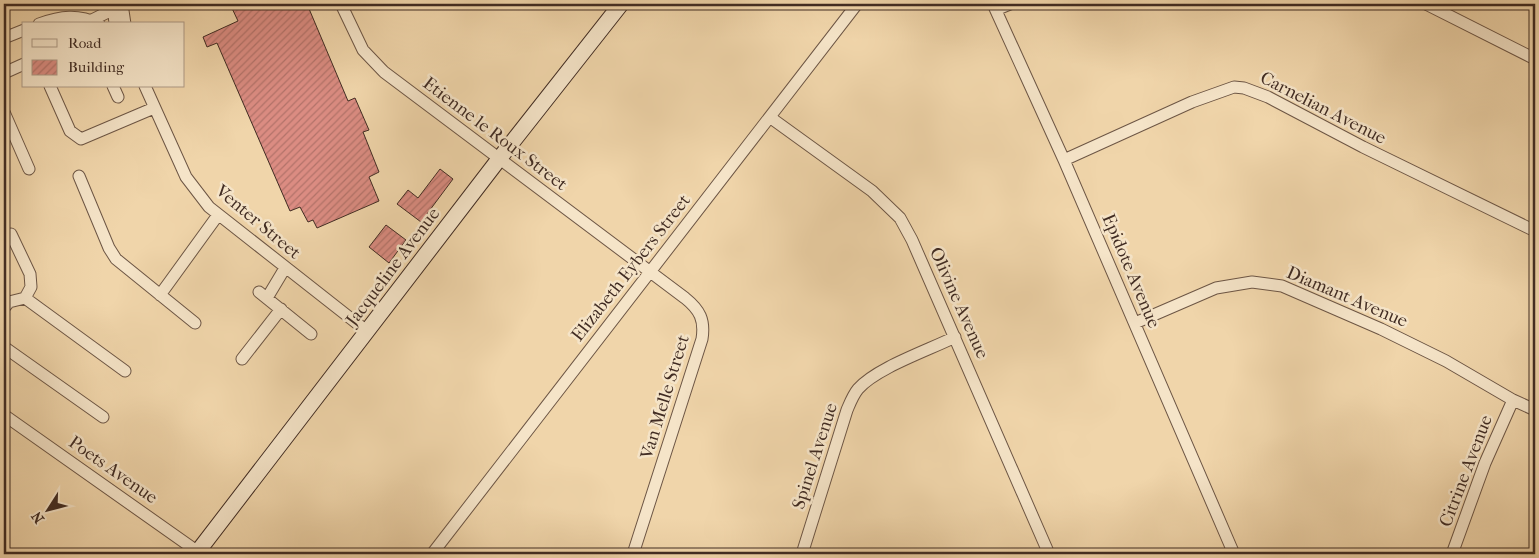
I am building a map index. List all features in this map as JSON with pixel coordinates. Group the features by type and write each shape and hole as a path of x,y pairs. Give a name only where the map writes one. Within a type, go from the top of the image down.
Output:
{"street":[{"name":"Etienne le Roux Street","path":"341,4 354,34 372,60 416,97 650,272"},
{"name":"Jacqueline Avenue","path":"198,553 499,159 621,4"},
{"name":"Elizabeth Eybers Street","path":"432,554 771,118 857,4"},
{"path":"995,6 1010,4"},
{"path":"1426,4 1535,59"},
{"path":"45,22 59,17 77,17 96,22 116,5"},
{"path":"115,22 116,5"},
{"path":"116,5 125,22"},
{"name":"Epidote Avenue","path":"995,6 1064,160 1234,554"},
{"path":"4,38 22,31"},
{"path":"4,73 22,65"},
{"name":"Carnelian Avenue","path":"1064,160 1192,102 1234,87 1244,88 1268,97 1363,147 1535,232"},
{"path":"51,88 70,131 81,138 154,108"},
{"name":"Venter Street","path":"145,88 186,177 200,197 218,215 368,332"},
{"path":"4,112 29,168"},
{"name":"Olivine Avenue","path":"771,118 805,140 895,211 912,240 1049,554"},
{"path":"79,176 112,254 195,323"},
{"path":"160,295 218,215"},
{"path":"6,303 24,298 31,288 30,274 11,234"},
{"path":"285,268 263,295 311,334"},
{"name":"Van Melle Street","path":"633,554 701,345 704,322 702,316 691,303 650,272"},
{"name":"Diamant Avenue","path":"1135,323 1216,288 1252,282 1282,286 1381,329 1446,361 1513,400 1535,410"},
{"path":"24,298 125,371"},
{"path":"242,359 281,310"},
{"name":"Spinel Avenue","path":"802,554 847,410 855,394 880,373 955,337"},
{"path":"4,347 103,417"},
{"name":"Citrine Avenue","path":"1452,554 1485,463 1513,400"},
{"name":"Poets Avenue","path":"4,415 198,553"}],"building":[{"path":"230,4 307,4 348,101 355,98 369,130 363,132 379,172 369,177 379,201 317,228 313,220 308,222 300,207 290,211 217,43 207,47 203,37 238,21"},
{"path":"440,169 453,179 421,222 397,204 408,190 418,198"},
{"path":"386,225 406,240 389,263 369,247"}]}
